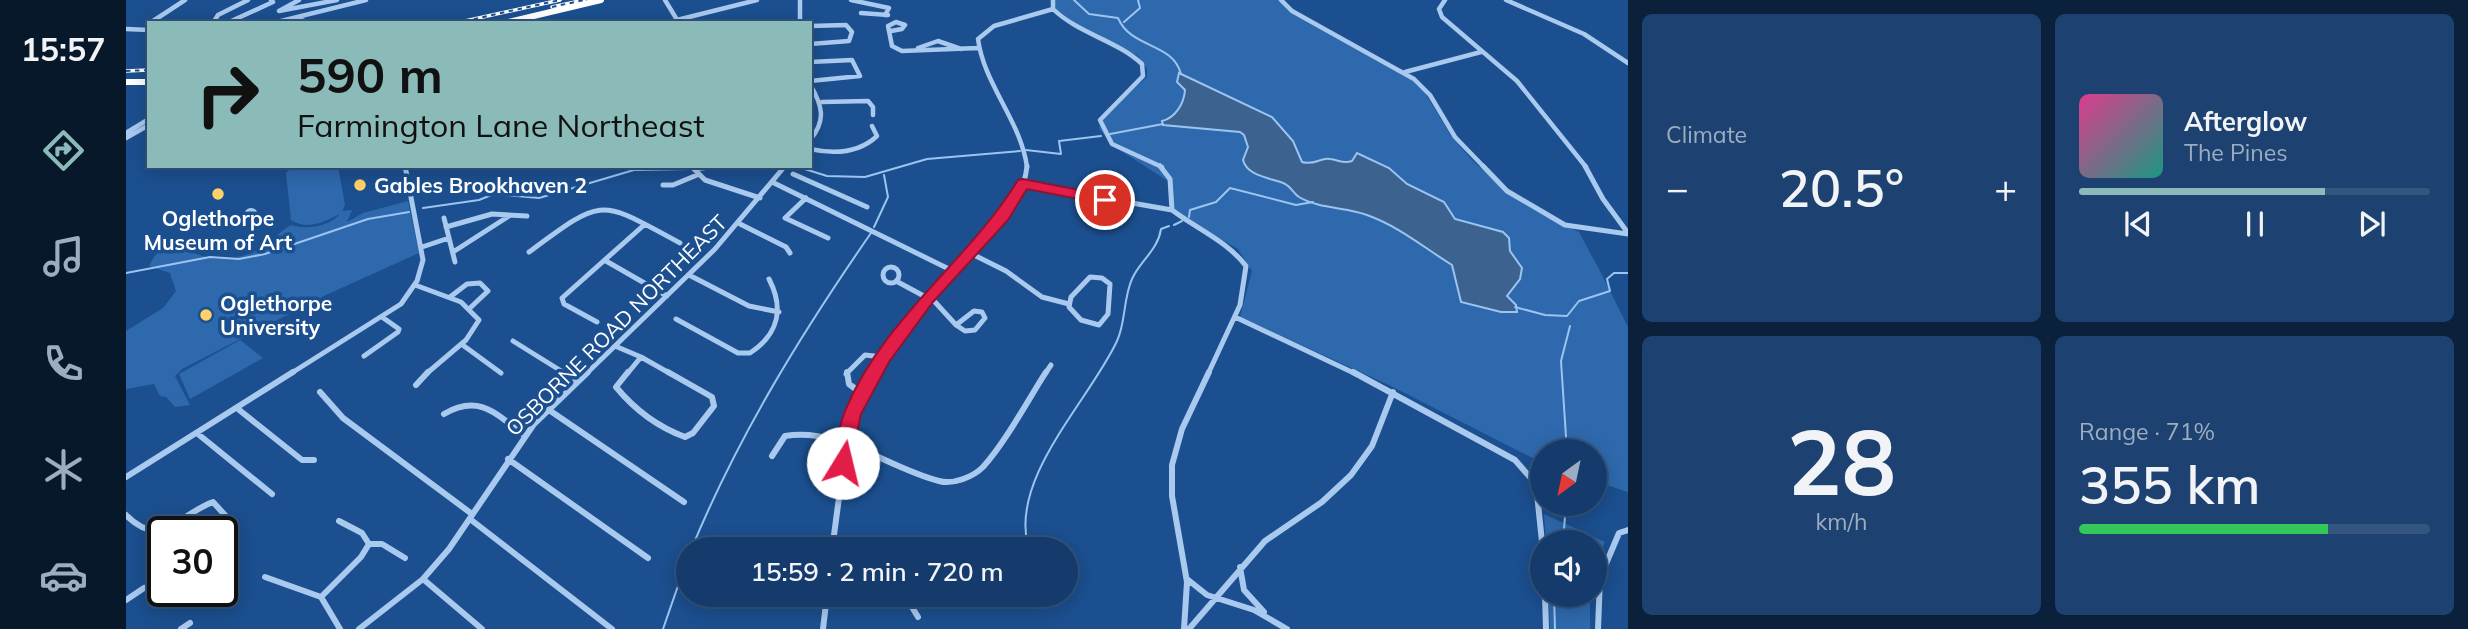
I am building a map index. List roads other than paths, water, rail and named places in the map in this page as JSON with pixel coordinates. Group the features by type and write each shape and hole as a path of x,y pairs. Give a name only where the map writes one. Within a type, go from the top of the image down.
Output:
{"highway":[{"path":"512,21 601,0"},
{"path":"126,82 147,82"}],"street":[{"path":"152,21 185,0"},
{"path":"214,21 218,15 248,0"},
{"path":"231,21 273,2 271,0"},
{"path":"299,0 279,11 337,0"},
{"path":"300,20 366,0"},
{"path":"665,0 678,21 757,0"},
{"path":"800,0 800,21"},
{"path":"851,0 890,9 886,15 862,13"},
{"path":"1053,0 1053,9 1067,23 1133,56 1142,64 1143,76 1106,112 1100,120 1102,129 1114,147 1154,164 1170,177 1172,209 1200,230 1232,248 1242,258 1247,281 1235,317 1183,424 1171,466 1171,500 1186,576 1186,629"},
{"path":"1281,0 1292,11 1405,72 1430,95 1460,143 1507,191 1565,225 1628,233"},
{"path":"1442,0 1439,9 1442,17 1512,75 1572,145 1628,233"},
{"path":"1506,0 1584,34 1628,63"},
{"path":"834,537 845,446 853,413 862,394 883,357 928,297 1003,216 1023,184 1027,162 978,48 978,39 994,26 1053,9"},
{"path":"140,29 147,24"},
{"path":"812,26 846,25 852,32 849,41 812,44"},
{"path":"127,30 147,30"},
{"path":"891,31 891,43 896,50 915,50 938,41 962,49"},
{"path":"923,48 978,48"},
{"path":"1405,72 1481,52"},
{"path":"812,62 852,60 860,76 812,83"},
{"path":"812,86 822,102 823,120 812,137"},
{"path":"822,102 868,101 873,107 873,115"},
{"path":"126,136 147,123"},
{"path":"812,149 820,151 862,146 877,136 872,126"},
{"path":"126,477 401,304 415,285 423,260 405,168"},
{"path":"692,168 697,175 760,198"},
{"name":"OSBORNE ROAD NORTHEAST","path":"359,629 423,579 471,517 525,436 740,224 783,168"},
{"path":"793,174 867,207"},
{"path":"663,185 673,185 697,175"},
{"path":"772,182 953,271"},
{"path":"1023,184 1164,211 1172,209"},
{"path":"817,203 830,191"},
{"path":"806,198 785,218 828,238"},
{"path":"529,252 596,208 615,210 680,243"},
{"path":"446,227 492,214 527,216"},
{"path":"453,252 511,215"},
{"path":"444,218 455,262"},
{"path":"472,220 477,236"},
{"path":"740,224 786,247 790,253"},
{"path":"597,322 561,300 644,225"},
{"path":"421,246 449,237"},
{"path":"970,253 1006,271 1042,297 1069,304"},
{"path":"606,261 667,296"},
{"path":"689,275 749,306 779,312"},
{"path":"1100,277 1109,283 1109,311 1102,324 1092,325 1081,320 1072,313 1069,304 1088,278 1100,277"},
{"path":"676,319 744,354 755,351 779,312 778,297 769,279"},
{"path":"896,281 928,297 956,325 970,332 984,321 984,315 974,311 956,325"},
{"path":"450,297 467,284 480,283 488,291 470,308"},
{"path":"415,285 432,287 470,308 479,320 464,346 425,373 416,385"},
{"path":"364,356 398,332 399,329 382,317"},
{"path":"1235,317 1393,393 1505,453 1527,471 1536,484 1541,530"},
{"path":"513,341 578,381"},
{"path":"464,346 501,373"},
{"path":"615,346 641,357 712,397 713,406 694,433 685,437 675,433 636,408 616,387 641,357"},
{"path":"862,394 849,384 846,373 865,355 883,357"},
{"path":"772,456 788,430 875,454 940,482 957,482 982,468 1051,365"},
{"path":"320,392 337,416 372,439 612,629"},
{"path":"1186,629 1276,532 1322,502 1351,475 1371,446 1393,393"},
{"path":"444,414 462,403 474,402 525,436"},
{"path":"238,409 302,460 314,460"},
{"path":"549,410 684,502"},
{"path":"198,433 272,494"},
{"path":"508,459 648,558"},
{"path":"191,516 213,502 226,516"},
{"path":"126,515 140,527 147,528"},
{"path":"339,521 362,533 369,544"},
{"path":"1598,629 1600,578 1619,534 1628,530"},
{"path":"369,544 382,544 405,558"},
{"path":"321,597 361,558 369,544"},
{"path":"1240,568 1244,590 1268,616 1287,629"},
{"path":"1186,576 1196,589 1216,596 1223,602 1268,616"},
{"path":"265,578 321,597 340,629"},
{"path":"423,579 482,629"},
{"path":"126,600 144,588"},
{"path":"1210,605 1223,602"},
{"path":"823,629 826,607"},
{"path":"912,607 918,617"},
{"path":"1545,607 1546,629"},
{"path":"181,629 190,623"}],"waterway":[{"path":"1074,0 1089,14 1118,18 1132,35 1170,56 1181,74"},
{"path":"1124,22 1140,8 1138,0"},
{"path":"1110,134 1163,124"},
{"path":"1026,150 1061,154 1059,141 1101,136"},
{"path":"801,168 827,176 865,177 927,159 1020,151"},
{"path":"699,170 714,168"},
{"path":"423,208 479,200 494,194 539,198 634,170 689,169"},
{"path":"874,227 888,197 884,175"},
{"path":"1189,217 1190,210 1216,202 1230,188 1296,205 1313,202"},
{"path":"126,273 210,257 239,259 265,254 368,219 409,212"},
{"path":"1174,225 1182,221"},
{"path":"1027,537 1026,520 1030,493 1041,467 1117,341 1132,279 1153,249 1161,229 1169,226"},
{"path":"697,537 729,467 772,387 871,233"},
{"path":"1515,307 1545,315 1567,316 1579,301 1610,291 1607,279 1614,273 1628,273"},
{"path":"1566,439 1561,361 1570,326"},
{"path":"1564,530 1565,516"},
{"path":"663,629 676,592"},
{"path":"1554,607 1555,629"}],"railway":[{"path":"465,21 560,0"},
{"path":"552,7 584,0"},
{"path":"126,71 147,70"}],"place":[{"name":"Gables Brookhaven 2","path":"360,185"},
{"name":"Oglethorpe Museum of Art","path":"218,194"},
{"name":"Oglethorpe University","path":"206,315"}]}
